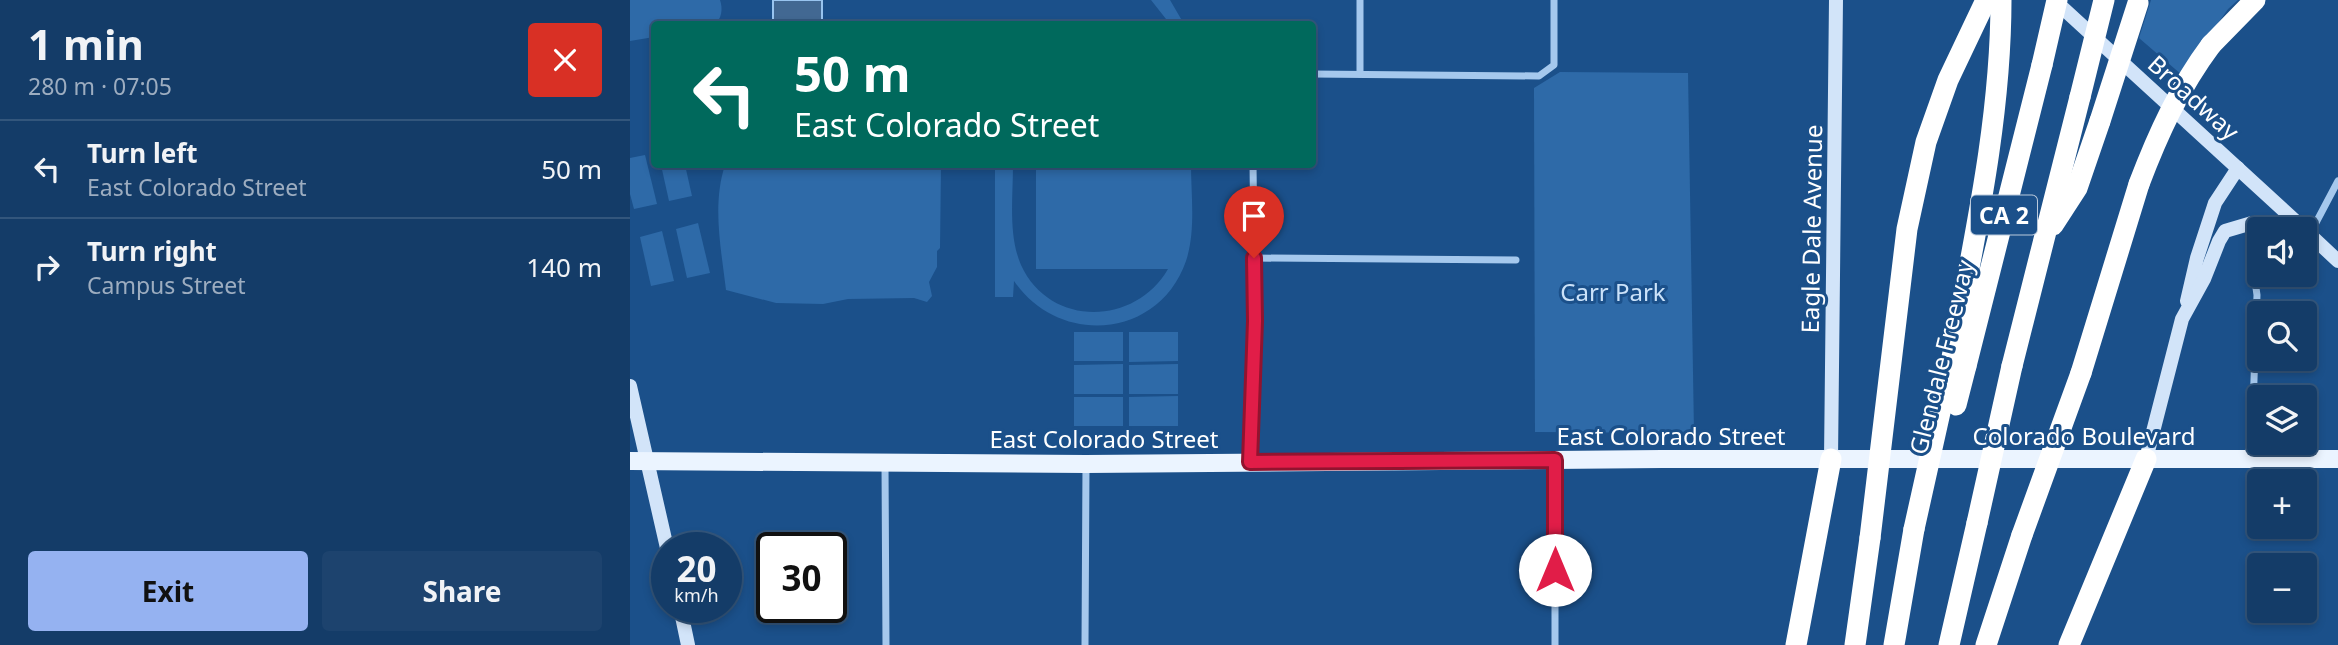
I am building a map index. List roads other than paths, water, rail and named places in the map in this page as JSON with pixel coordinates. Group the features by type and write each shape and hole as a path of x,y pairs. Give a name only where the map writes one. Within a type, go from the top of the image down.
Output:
{"highway":[{"path":"1855,645 1909,216 1926,142 1948,80 1986,0"},
{"path":"1896,645 1919,530 1958,364 1991,135 2000,49 2001,0"},
{"name":"Glendale Freeway","path":"1958,364 2042,65 2055,0"},
{"name":"CA 2","path":"1949,645 2012,366 2104,0"},
{"path":"1986,645 2081,373 2151,152 2179,93 2211,45 2255,0"},
{"path":"2045,239 2077,188 2139,1"},
{"path":"1796,645 1831,459"},
{"path":"2069,645 2146,459"}],"main road":[{"name":"Eagle Dale Avenue","path":"1831,459 1836,0"},
{"name":"Broadway","path":"2055,0 2290,217"},
{"path":"2146,459 2197,258 2215,203 2238,168"},
{"path":"2182,319 2204,279 2218,241 2225,231 2247,224"},
{"name":"Broadway","path":"2317,242 2338,261"},
{"path":"630,386 639,461 662,532"},
{"name":"Colorado Boulevard","path":"1831,459 2338,459"},
{"name":"East Colorado Street","path":"639,461 1086,464 1831,459"},
{"path":"683,623 688,645"}],"street":[{"path":"1360,0 1360,74"},
{"path":"1316,74 1539,76 1554,65 1554,0"},
{"path":"1250,462 1255,321 1253,168"},
{"path":"2315,217 2338,181"},
{"path":"1254,258 1516,260"},
{"path":"2247,458 2252,436 2256,287"},
{"path":"1555,460 1555,645"},
{"path":"886,463 886,645"},
{"path":"1085,645 1086,464"}],"park label":[{"name":"Carr Park","path":"1613,291"}]}
